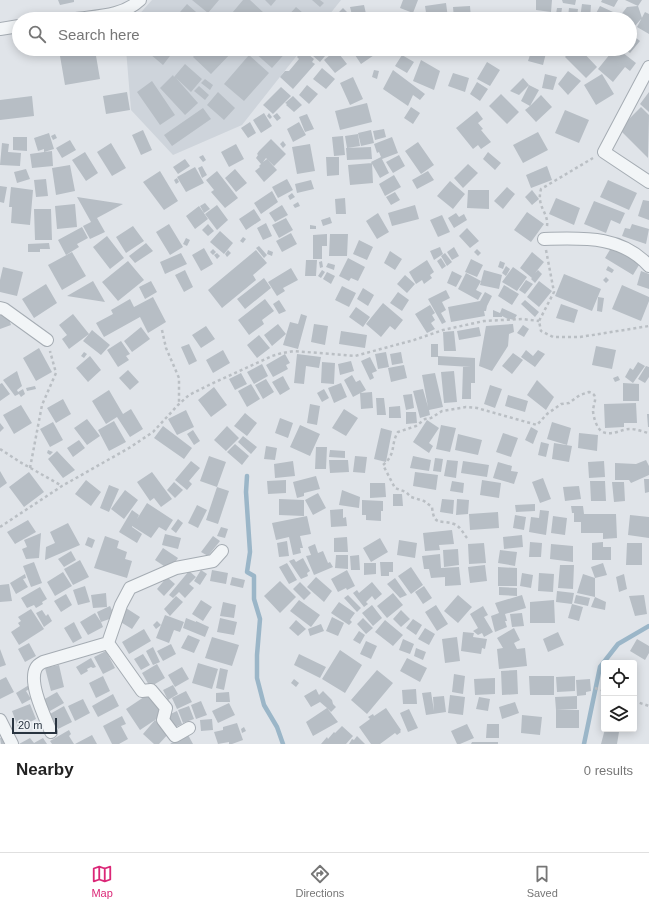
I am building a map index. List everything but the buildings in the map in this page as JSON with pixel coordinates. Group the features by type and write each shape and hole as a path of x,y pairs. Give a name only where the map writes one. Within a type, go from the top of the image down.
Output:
{"street":[{"path":"121,12 136,4 140,0"},
{"path":"0,29 12,27"},
{"path":"649,66 604,152 649,182"},
{"path":"544,239 582,238 615,243 640,256 649,266"},
{"path":"0,308 10,313 46,340"},
{"path":"108,643 121,605 130,588 176,568 213,561 222,551"},
{"path":"108,643 142,691 151,690 166,708 163,720 175,736 189,728"},
{"path":"51,732 35,691 34,680 36,668 43,662 108,643"},
{"path":"0,720 12,744"}],"path":[{"path":"0,527 62,486 129,448 153,432 179,403 189,395 209,384 282,353 294,351 355,356 414,340 443,330 484,321 522,319 539,321"},
{"path":"541,331 553,337 580,337 649,326"},
{"path":"162,330 166,348 179,378 179,403"},
{"path":"30,468 42,405 56,373 46,340"},
{"path":"467,538 454,524 437,521 432,515 432,506 424,501 411,497 406,492 395,488 383,465 387,462 393,451 394,440 398,432 416,426 425,419 431,418 442,411 466,407 477,408 537,425 546,414 562,404 569,403 580,395 589,392 594,395 596,399 594,413 598,429 602,432 612,433 629,429 649,433"},
{"path":"0,449 62,486"},
{"path":"595,688 601,690"},
{"path":"637,702 649,706"}],"shaded area":[{"path":"152,0 341,0 332,12 141,12"},
{"path":"127,56 296,56 242,125 173,155 131,110"}],"waterway":[{"path":"247,476 246,492 250,552 247,572 254,576 254,599 260,619 257,678 264,705 277,727 283,744"},
{"path":"584,744 600,667 618,644 649,626"}]}
